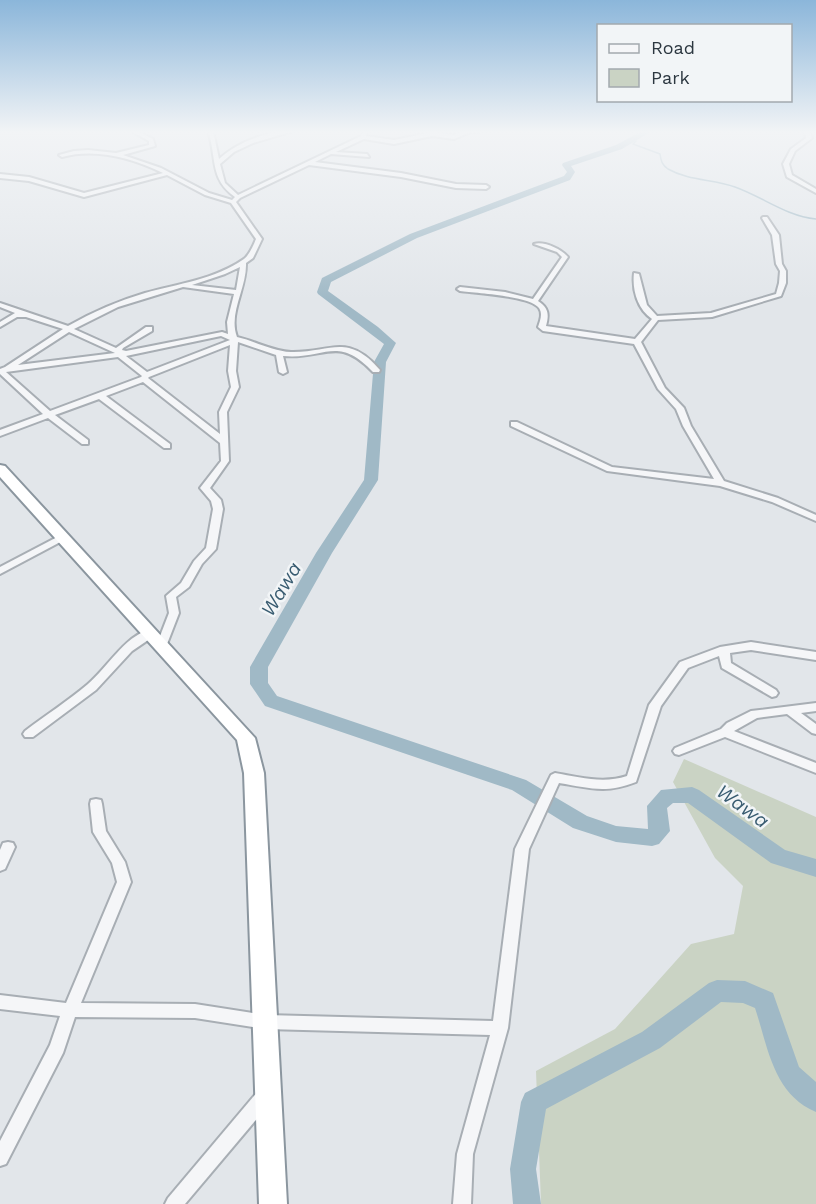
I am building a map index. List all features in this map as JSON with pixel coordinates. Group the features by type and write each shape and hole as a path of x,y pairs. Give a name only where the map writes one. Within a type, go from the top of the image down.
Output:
{"highway":[{"path":"0,469 246,738 254,773 273,1204"}],"street":[{"path":"57,187 84,195 114,187"},
{"path":"189,187 209,196 235,199 259,187"},
{"path":"3,371 66,329 132,299 243,263 254,253 260,238 250,228 244,213 225,187"},
{"path":"636,274 643,306 647,314 656,318 712,315 778,295 782,289 783,272 778,263 778,242 773,228 765,218"},
{"path":"534,300 565,257 559,251 537,244"},
{"path":"29,734 100,680 121,653 139,638 156,639 174,613 171,596 185,585 198,563 211,549 218,509 216,500 205,488 225,461 223,412 235,387 232,371 233,340 230,314 243,282 243,263"},
{"path":"177,286 240,292"},
{"path":"460,289 534,300 544,309 542,327 546,329 636,342"},
{"path":"0,305 45,319 121,353 145,377 223,441"},
{"path":"0,325 14,316 26,314"},
{"path":"636,342 656,318"},
{"path":"121,353 129,340 149,329"},
{"path":"3,371 121,353 222,334 233,340 279,353 307,353 338,346 368,359 376,370"},
{"path":"0,433 101,396 233,340"},
{"path":"181,341 197,355"},
{"path":"636,342 657,380 680,408 687,426 721,483"},
{"path":"279,353 283,372"},
{"path":"3,371 49,415 85,442"},
{"path":"101,396 167,446"},
{"path":"514,424 610,469 721,483 775,500 816,518"},
{"path":"0,571 63,537"},
{"path":"462,1204 465,1154 500,1028 522,849 557,777 598,785 618,784 632,779 655,705 684,665 724,650 751,646 816,656"},
{"path":"724,650 726,665 772,693"},
{"path":"679,751 725,732 731,726 754,714 816,707"},
{"path":"789,710 816,730"},
{"path":"725,732 816,768"},
{"path":"0,1158 57,1048 70,1010 124,882 118,862 100,832 96,804"},
{"path":"0,865 8,846"},
{"path":"0,1002 70,1010 195,1011 266,1023 500,1028"},
{"path":"174,1204 268,1092"}],"green space":[{"path":"684,759 816,817 816,1204 541,1204 536,1071 615,1029 691,944 734,934 743,886 715,858 673,782"}],"waterway":[{"name":"Wawa","path":"542,187 414,236 326,280 322,292 390,343 380,362 371,480 324,553 259,667 259,684 271,701 519,785 580,822 616,834 652,838 660,831 657,806 668,795 692,795 778,857 816,868"},
{"path":"735,187 795,214 816,219"},
{"name":"Wawa","path":"527,1204 523,1169 534,1102 651,1040 717,991 745,992 765,1001 789,1075 816,1099"}]}
